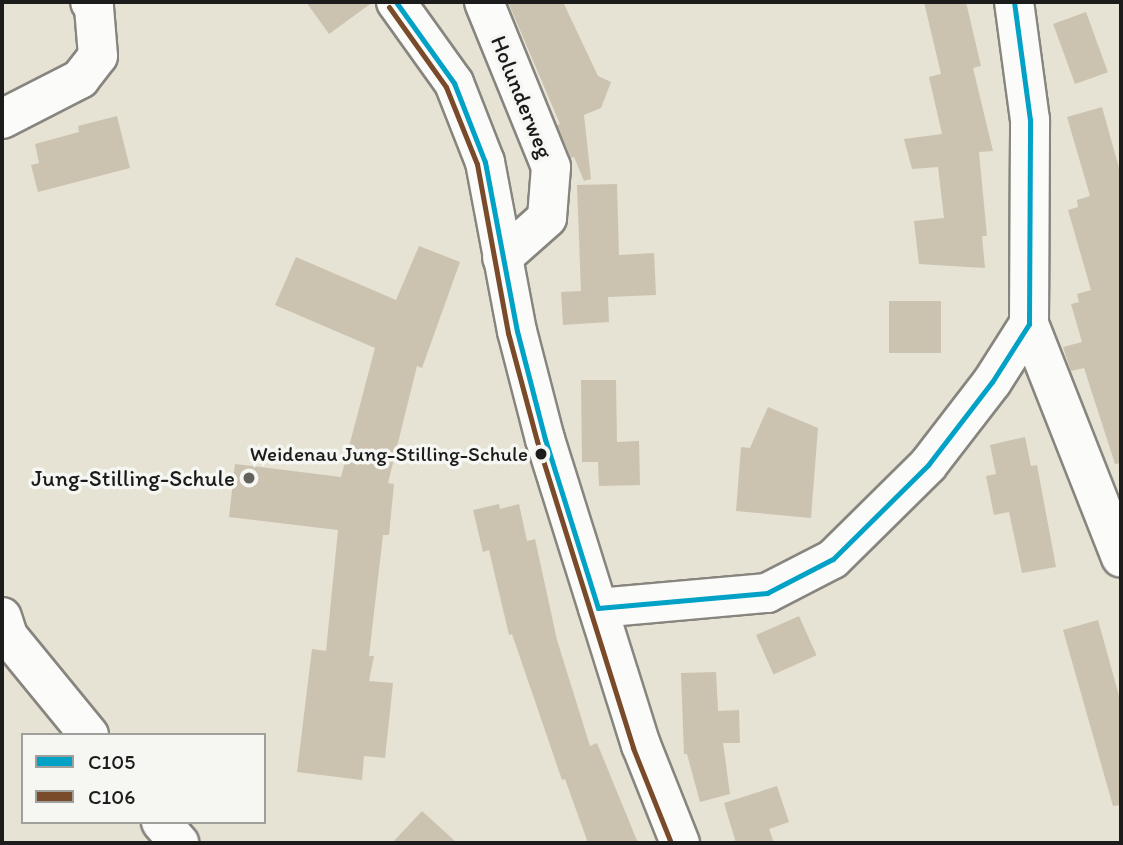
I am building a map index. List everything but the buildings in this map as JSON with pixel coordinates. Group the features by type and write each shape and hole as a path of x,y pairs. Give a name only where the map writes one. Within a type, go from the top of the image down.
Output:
{"street":[{"path":"2,119 80,79 98,56 94,7 90,2"},
{"path":"396,2 454,83 485,162 502,258 545,439 641,745 680,843"},
{"name":"Holunderweg","path":"484,2 551,167 547,218 502,258"},
{"path":"1014,2 1030,120 1029,324 1121,558"},
{"path":"598,608 767,593 832,559 928,465 992,382 1029,324"},
{"path":"2,617 8,636 87,733"},
{"path":"163,824 179,843"}],"transit line":[{"name":"C105","path":"396,2 454,83 485,162 517,331 545,439 598,608"},
{"name":"C105","path":"598,608 767,593 833,559 928,465 992,382 1029,324 1030,120 1014,2"},
{"name":"C106","path":"389,7 446,87 477,164 508,333 537,441 633,748 671,843"}],"place":[{"name":"Weidenau Jung-Stilling-Schule","path":"541,454"},
{"name":"Jung-Stilling-Schule","path":"249,478"}]}
